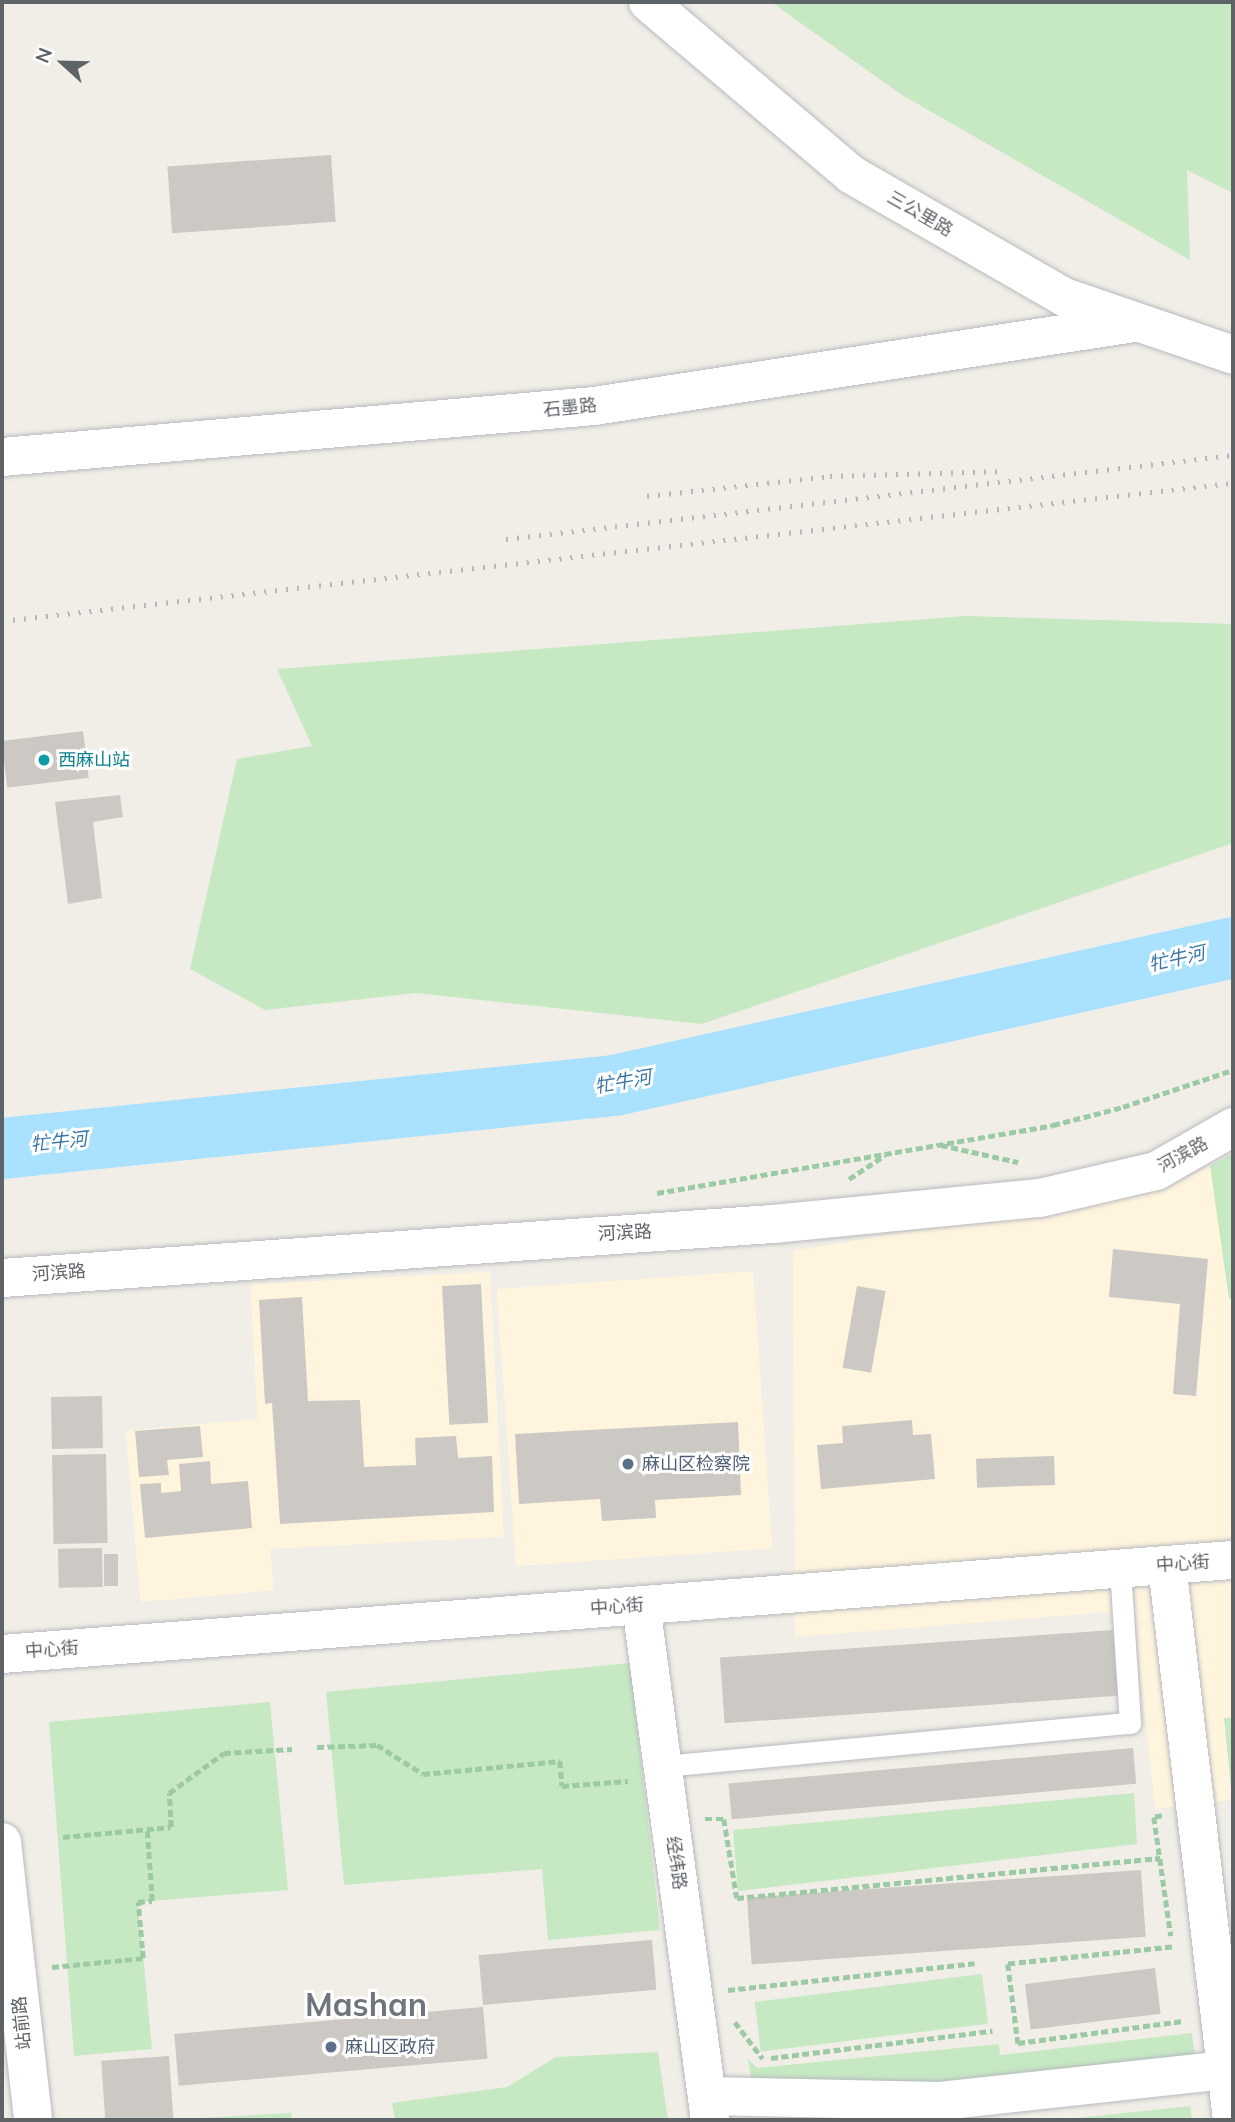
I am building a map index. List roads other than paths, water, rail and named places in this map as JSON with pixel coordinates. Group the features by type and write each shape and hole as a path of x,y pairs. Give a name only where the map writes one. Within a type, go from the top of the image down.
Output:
{"street":[{"name":"三公里路","path":"648,2 852,175 1064,297 1233,355"},
{"name":"石墨路","path":"2,457 594,406 1134,323"},
{"name":"河滨路","path":"2,1278 773,1224 1040,1198 1156,1171 1233,1127"},
{"name":"中心街","path":"2,1654 1233,1560"},
{"path":"1167,1565 1232,2120"},
{"name":"经纬路","path":"641,1605 708,2108"},
{"name":"站前路","path":"2,1842 33,2120"},
{"path":"708,2108 940,2101 1226,2070"}],"lane":[{"path":"664,1773 1130,1723 1120,1569"}],"waterway":[{"name":"牤牛河","path":"2,1148 614,1085 1233,947"}],"railway":[{"path":"506,539 1233,455"},
{"path":"647,496 830,476 1006,471"},
{"path":"2,621 1233,483"}],"place":[{"name":"西麻山站","path":"44,760"},
{"name":"麻山区检察院","path":"628,1464"},
{"name":"麻山区政府","path":"331,2047"}],"district":[{"name":"Mashan","path":"366,2004"}]}
